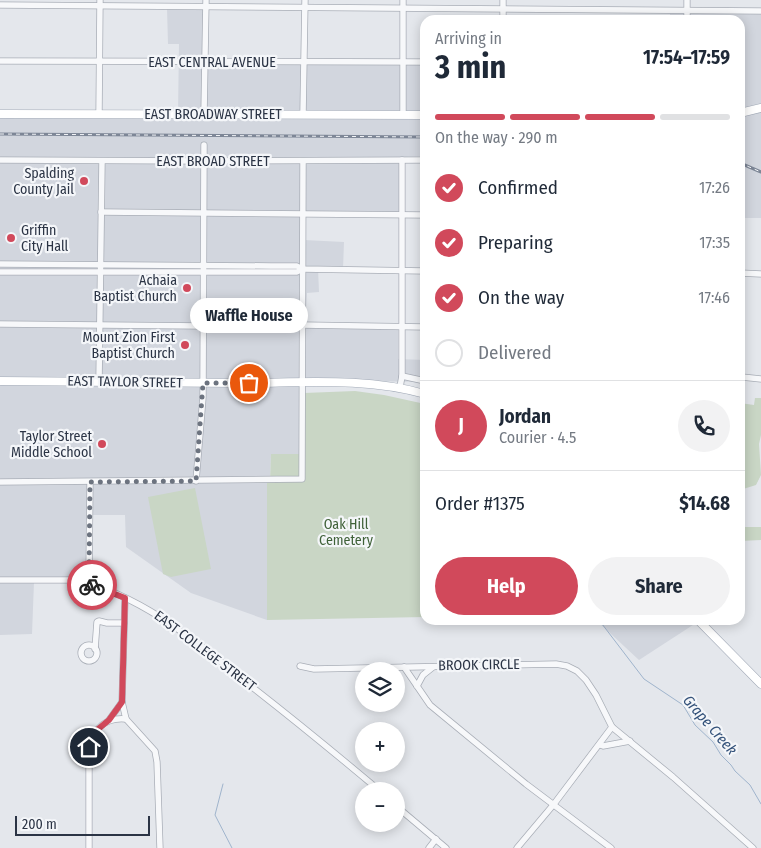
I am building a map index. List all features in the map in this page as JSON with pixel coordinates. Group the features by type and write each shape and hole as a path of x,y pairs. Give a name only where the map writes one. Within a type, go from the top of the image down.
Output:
{"main road":[{"path":"745,112 761,108"},
{"name":"EAST BROADWAY STREET","path":"0,114 420,115"},
{"name":"EAST TAYLOR STREET","path":"0,381 367,383 420,393"},
{"path":"703,625 761,684"}],"street":[{"path":"503,0 503,15"},
{"path":"687,0 687,15"},
{"path":"0,5 100,3 403,3 503,9 761,11"},
{"path":"99,114 100,3"},
{"path":"204,114 206,3"},
{"path":"304,114 305,3"},
{"path":"403,3 403,115"},
{"name":"EAST CENTRAL AVENUE","path":"0,61 420,62"},
{"path":"196,481 203,383 204,145"},
{"name":"EAST BROAD STREET","path":"0,160 420,160"},
{"path":"400,388 402,376 402,160"},
{"path":"98,381 102,161"},
{"path":"0,482 302,479 303,161"},
{"path":"101,212 420,214"},
{"path":"0,264 99,265 297,272 302,269 420,271"},
{"path":"0,272 203,269"},
{"path":"745,274 761,274"},
{"path":"0,324 203,326"},
{"path":"302,325 420,326"},
{"path":"402,376 420,380"},
{"path":"745,377 761,379"},
{"path":"87,583 89,576 90,482"},
{"name":"EAST COLLEGE STREET","path":"0,580 76,580 125,598 150,610 167,620 369,782"},
{"path":"125,598 122,702 126,716 155,752 160,848"},
{"path":"95,649 97,622 124,623"},
{"name":"BROOK CIRCLE","path":"405,667 556,664 567,666 577,671 596,695 612,727 674,777 753,848"},
{"name":"BROOK CIRCLE","path":"300,666 314,669 355,668"},
{"path":"417,686 423,675 434,666"},
{"path":"405,668 430,705 611,848"},
{"path":"89,848 89,747 91,739 97,730 109,720 122,702"},
{"path":"109,720 126,716"},
{"path":"517,848 554,804 612,727"},
{"path":"600,744 603,746 630,741"},
{"path":"405,814 446,848"},
{"path":"429,848 436,840"}],"shaded area":[{"path":"167,8 207,9 207,65 420,65 420,156 405,157 404,217 305,214 304,240 344,242 343,269 318,269 319,292 307,293 305,327 398,328 398,359 420,360 420,382 305,380 304,454 271,454 270,483 267,483 267,620 191,593 126,547 125,515 89,515 87,582 34,582 32,634 0,635 0,113 178,114 179,44 168,44"},
{"path":"761,11 761,218 745,218 745,15 670,15 670,12"},
{"path":"601,625 693,625 639,660"}],"green space":[{"name":"Oak Hill Cemetery","path":"355,391 420,403 420,617 267,620 267,483 270,482 271,454 304,454 304,393"},
{"path":"755,398 761,398 761,435 759,444 761,475 756,485 745,488 745,404 754,405"},
{"path":"195,488 211,569 171,577 163,574 148,497"},
{"path":"745,527 761,527 761,540 745,541"}],"waterway":[{"name":"Grape Creek","path":"603,625 644,679 683,705 695,725 713,742 721,755 750,785 761,804"},
{"path":"223,784 215,815 232,848"}],"railway":[{"path":"0,134 420,137"},
{"path":"745,165 761,172"}],"way so far":[{"path":"92,585 87,583 89,576 90,482 196,481 203,383 249,383"}],"place":[{"name":"Spalding County Jail","path":"84,181"},
{"name":"Griffin City Hall","path":"11,238"},
{"name":"Achaia Baptist Church","path":"187,288"},
{"name":"Mount Zion First Baptist Church","path":"185,345"},
{"name":"Waffle House","path":"249,383"},
{"name":"Taylor Street Middle School","path":"102,444"}],"route":[{"path":"89,747 91,739 97,730 109,720 122,702 125,598 92,585"}]}
